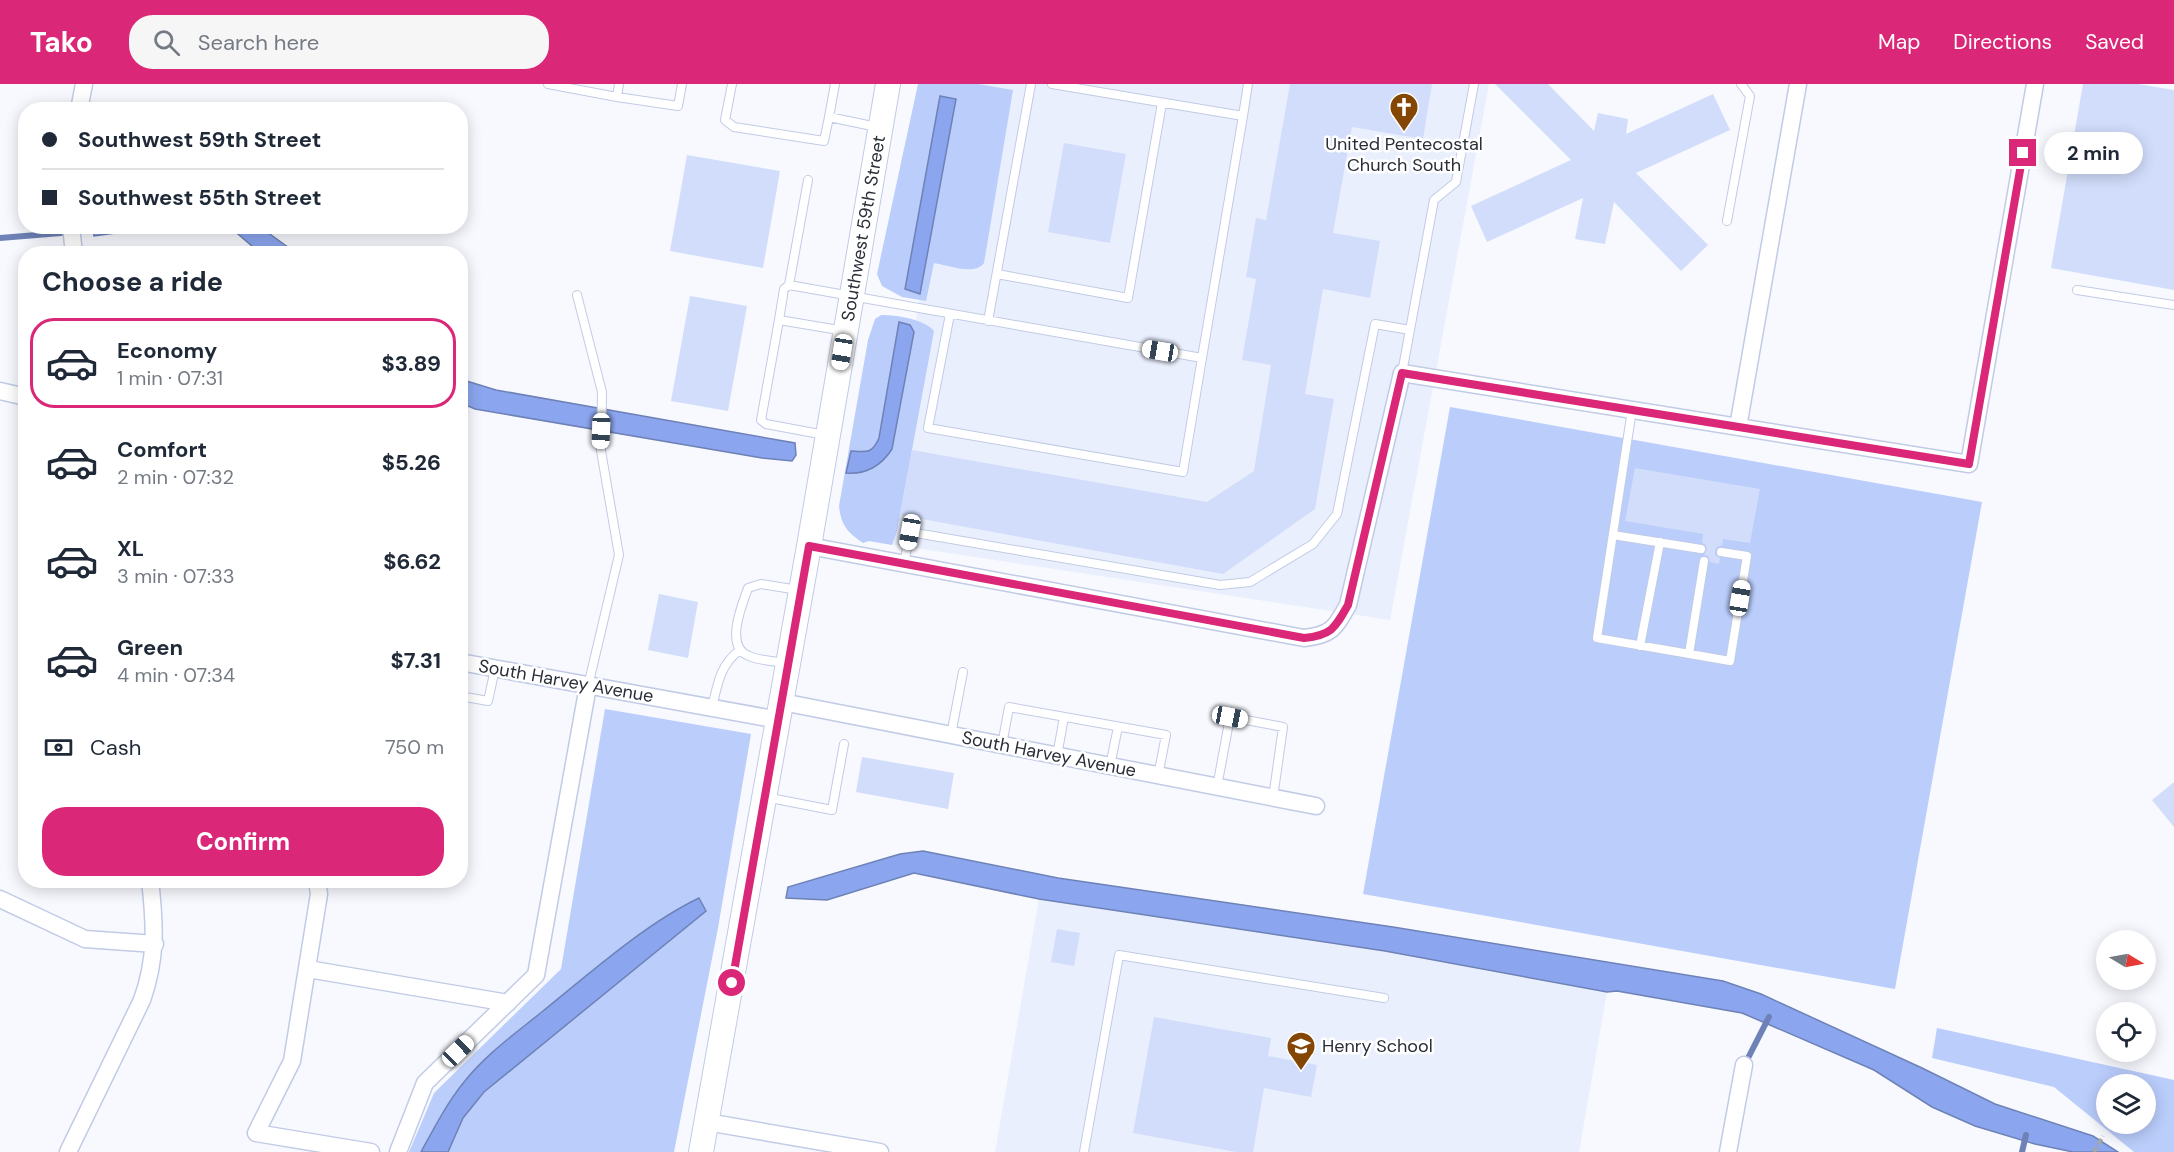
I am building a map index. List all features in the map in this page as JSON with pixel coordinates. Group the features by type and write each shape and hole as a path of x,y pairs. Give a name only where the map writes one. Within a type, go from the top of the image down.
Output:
{"main road":[{"name":"Southwest 59th Street","path":"702,1152 888,84"}],"street":[{"path":"81,102 84,84"},
{"path":"1738,427 1798,84"},
{"path":"809,546 1304,638 1322,636 1335,627 1348,605 1402,373 1969,464 2035,84"},
{"path":"0,391 18,395"},
{"name":"South Harvey Avenue","path":"468,664 712,708 780,711 951,735 1316,806"},
{"path":"398,1152 425,1083 536,975 588,686"},
{"path":"68,1152 142,1000 149,979 155,944 151,888"},
{"path":"318,888 308,969 292,1061 256,1133 371,1152"},
{"path":"0,899 85,939 155,944"},
{"path":"308,969 508,1003"},
{"path":"1728,1152 1744,1065"},
{"path":"707,1122 880,1152"}],"lane":[{"path":"548,84 678,106 682,84"},
{"path":"617,97 619,84"},
{"path":"732,84 725,120 734,127 824,141 835,84"},
{"path":"988,321 1031,84"},
{"path":"1052,84 1243,116"},
{"path":"950,314 928,428 1184,472 1248,84"},
{"path":"1402,373 1434,200 1456,182 1474,84"},
{"path":"1727,221 1750,96 1741,84"},
{"path":"997,274 1128,298 1162,103"},
{"path":"829,117 881,128"},
{"path":"808,180 789,285 784,289 761,420 766,424 828,435"},
{"path":"789,285 1202,358"},
{"path":"2077,290 2174,305"},
{"path":"578,295 602,392 601,451 619,555 588,686"},
{"path":"778,320 846,331"},
{"path":"904,564 910,532 1220,585 1250,582 1313,544 1337,514 1375,324 1410,330"},
{"path":"1632,410 1597,638 1730,661 1747,556 1721,552"},
{"path":"1613,535 1701,549"},
{"path":"1640,646 1660,542"},
{"path":"1689,654 1704,561"},
{"path":"788,664 748,656 740,650 736,636 738,616 748,588 761,584 801,591"},
{"path":"712,708 719,676 734,654 740,650"},
{"path":"468,697 488,701 495,669"},
{"path":"951,735 963,672"},
{"path":"1002,745 1009,707 1166,735 1158,776"},
{"path":"1057,756 1064,717"},
{"path":"1217,787 1230,717 1283,727 1273,798"},
{"path":"1110,766 1118,727"},
{"path":"765,797 832,810 844,744"},
{"path":"1084,1152 1119,955 1384,998"}],"path":[{"path":"2094,1152 2103,1136"}],"shaded area":[{"path":"918,84 978,84 1013,90 984,263 980,267 968,269 934,263 926,301 902,297 882,286 877,274"},
{"path":"959,84 1489,84 1390,620 869,541 892,449"},
{"path":"940,96 956,99 920,294 905,289"},
{"path":"238,234 270,234 286,246 252,246"},
{"path":"881,315 902,317 924,323 934,331 897,531 892,545 869,541 863,543 857,539 843,523 839,506 868,340 875,319"},
{"path":"899,322 910,325 914,332 892,449 873,468 867,471 846,473 851,451 868,451 874,447 879,438"},
{"path":"468,381 496,390 795,443 796,455 792,461 762,458 468,406"},
{"path":"1450,407 1982,502 1895,989 1363,894"},
{"path":"605,709 751,734 718,928 674,1152 448,1152 463,1118 484,1092 706,911 492,1053 464,1081 441,1115 421,1152 409,1152 434,1093 561,969"},
{"path":"923,851 1058,878 1393,927 1723,981 1761,994 1995,1104 2093,1136 2118,1152 2073,1152 2035,1144 1975,1126 1932,1107 1874,1070 1742,1013 1617,991 1607,992 1385,951 1039,899 914,873 827,900 786,898 788,887 900,854"},
{"path":"699,898 706,911 484,1092 463,1118 448,1152 421,1152 458,1090 492,1053 638,935"},
{"name":"Henry School","path":"1039,899 1385,951 1607,992 1579,1152 995,1152"},
{"path":"1937,1028 2147,1074 2096,1074 2096,1121 2054,1087 1932,1058"},
{"path":"2156,1076 2174,1080 2174,1152 2134,1152 2112,1134 2156,1134"}],"building":[{"path":"1290,84 1432,84 1423,139 1352,127 1333,233 1380,241 1370,298 1323,289 1305,394 1334,399 1315,509 1223,574 900,515 912,450 1207,502 1254,471 1271,365 1242,360 1256,279 1246,277 1256,218 1266,220"},
{"path":"1495,84 1548,84 1594,131 1598,113 1628,119 1626,134 1713,94 1730,130 1636,173 1708,245 1681,271 1614,202 1605,244 1575,239 1583,198 1487,242 1471,206 1571,160"},
{"path":"2083,84 2138,84 2174,90 2174,290 2051,268"},
{"path":"1064,143 1126,154 1110,243 1048,232"},
{"path":"687,155 780,171 763,268 670,251"},
{"path":"690,296 747,306 728,411 671,401"},
{"path":"1635,468 1760,489 1750,543 1723,539 1722,546 1718,546 1715,550 1715,555 1720,558 1719,564 1710,562 1708,556 1704,555 1707,549 1702,543 1703,534 1625,521"},
{"path":"659,594 698,602 688,658 648,650"},
{"path":"862,757 954,773 948,809 856,792"},
{"path":"2174,782 2174,827 2152,800"},
{"path":"1057,929 1080,933 1074,966 1051,962"},
{"path":"1154,1017 1271,1038 1268,1056 1317,1065 1311,1097 1264,1088 1253,1152 1236,1152 1133,1133"}],"waterway":[{"path":"0,238 49,234"},
{"path":"1745,1064 1769,1017"},
{"path":"2022,1152 2026,1135"}],"place":[{"name":"United Pentecostal Church South","path":"1404,132"},
{"name":"Henry School","path":"1301,1072"}],"route":[{"path":"732,983 809,546 1304,638 1322,636 1335,627 1348,605 1402,373 1969,464 2023,153"}]}
